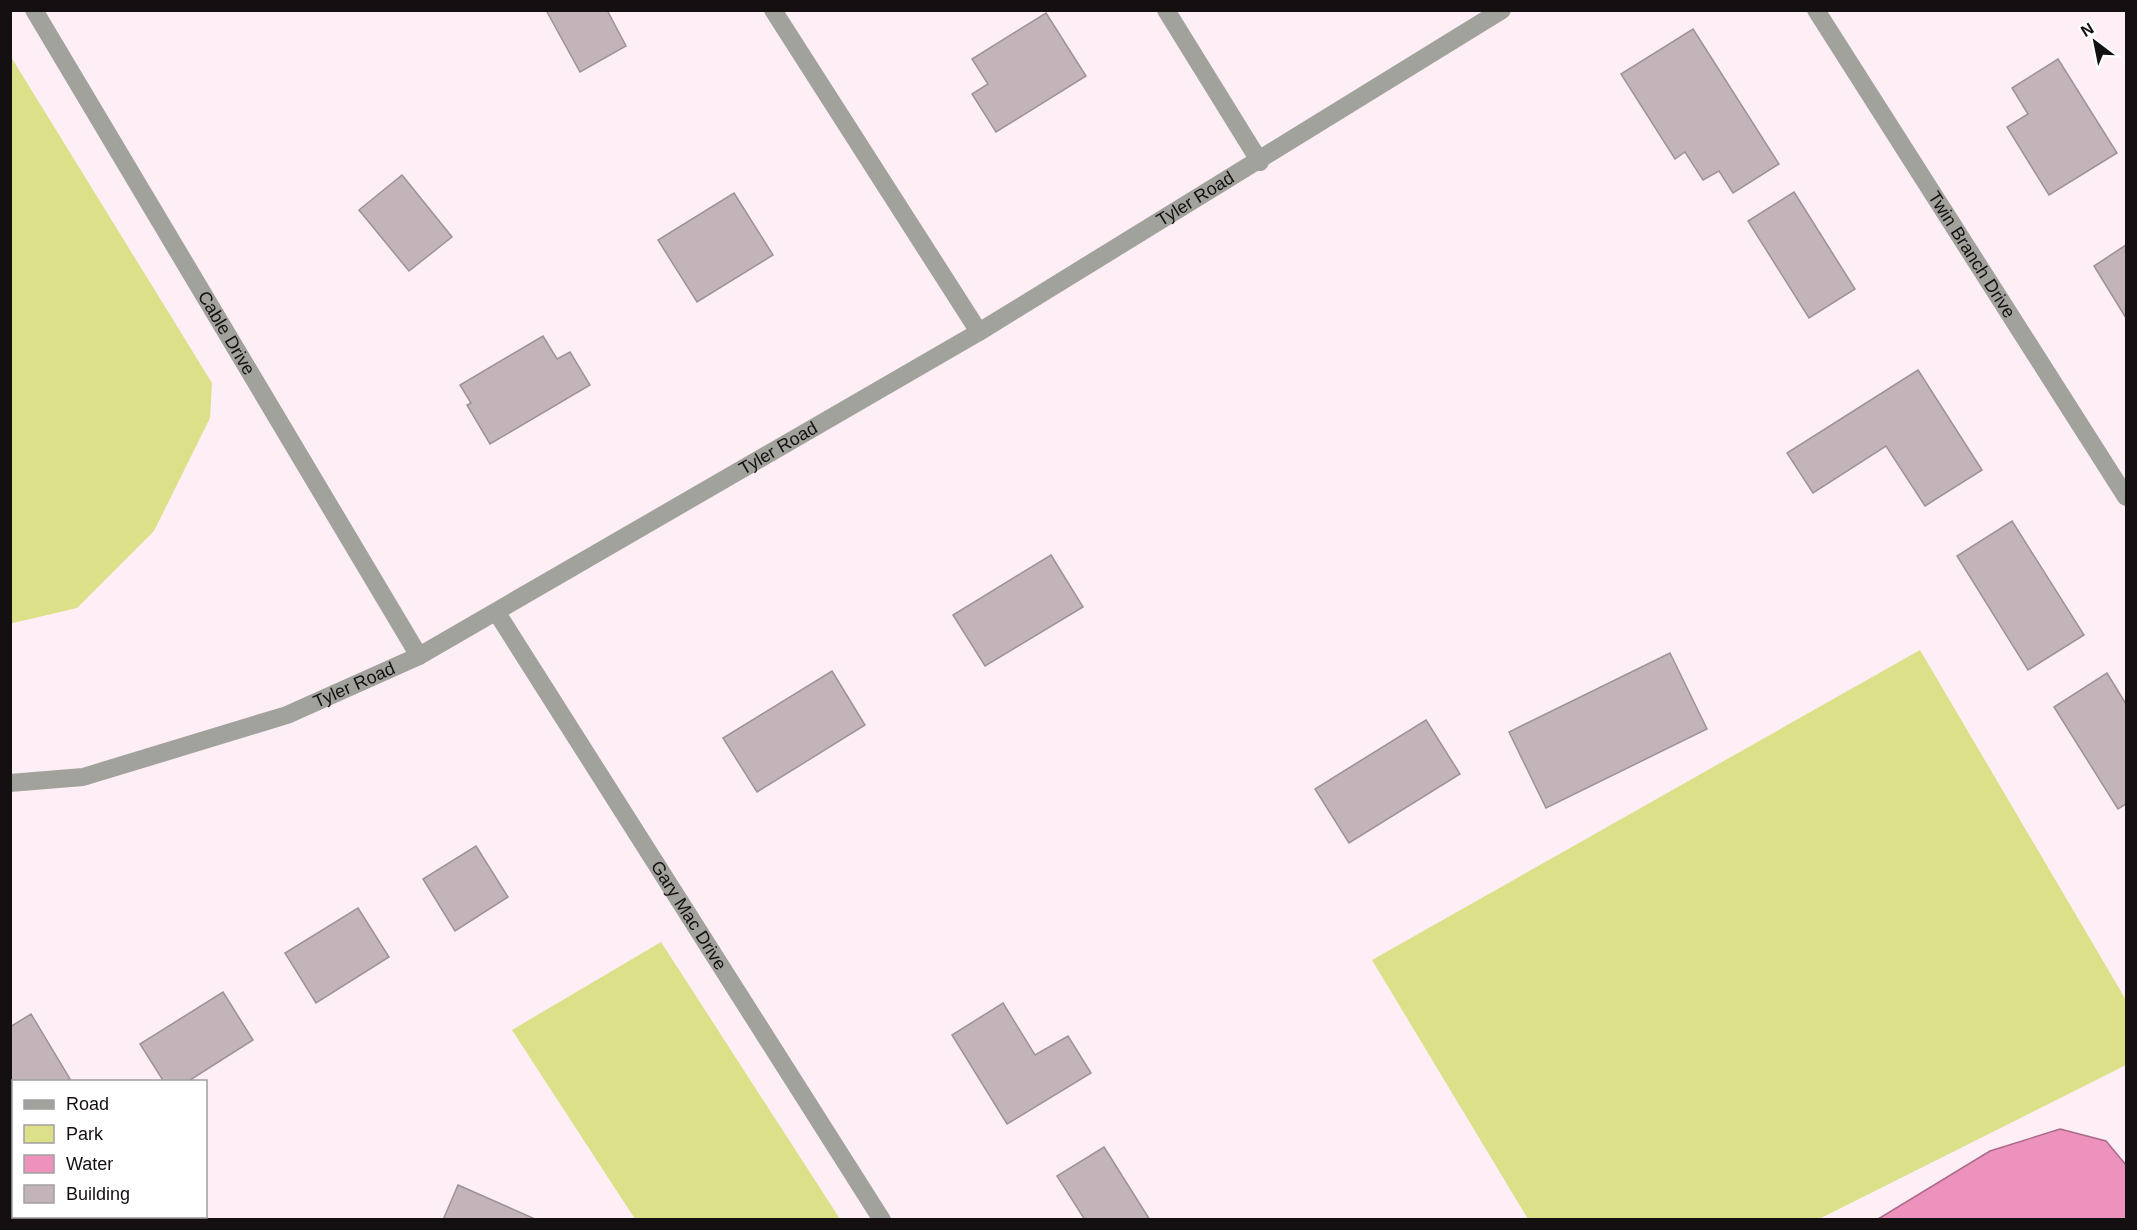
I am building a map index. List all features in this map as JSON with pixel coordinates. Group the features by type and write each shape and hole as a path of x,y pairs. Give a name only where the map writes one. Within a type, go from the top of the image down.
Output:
{"street":[{"name":"Cable Drive","path":"34,10 419,656"},
{"path":"773,10 979,332"},
{"path":"1166,10 1260,162"},
{"name":"Tyler Road","path":"10,783 83,777 287,715 419,656 497,613 979,332 1260,162 1502,10"},
{"name":"Twin Branch Drive","path":"1816,10 2127,497"},
{"name":"Gary Mac Drive","path":"497,613 882,1220"}],"green space":[{"path":"11,57 212,383 210,418 154,531 77,608 13,623 10,623"},
{"path":"1920,650 2126,1000 2126,1065 1819,1219 1528,1219 1372,960"},
{"path":"661,942 840,1219 635,1219 512,1030"}],"water":[{"path":"2060,1129 2106,1141 2126,1165 2126,1219 1878,1219 1990,1151"}],"building":[{"path":"546,10 607,10 626,46 580,72"},
{"path":"1046,13 1086,76 996,132 972,94 988,84 972,59"},
{"path":"1693,29 1779,164 1733,193 1719,171 1703,180 1685,152 1675,159 1621,74"},
{"path":"2058,59 2117,153 2049,195 2007,127 2028,114 2012,88"},
{"path":"402,175 452,237 409,271 359,210"},
{"path":"1794,192 1855,289 1809,318 1748,221"},
{"path":"734,193 773,255 697,302 658,240"},
{"path":"2126,245 2126,318 2094,266"},
{"path":"543,336 557,359 570,352 590,385 490,444 467,405 471,403 460,385"},
{"path":"1918,370 1982,470 1925,506 1886,446 1813,493 1787,453"},
{"path":"2012,521 2084,635 2028,670 1957,556"},
{"path":"1051,555 1083,607 985,666 953,615"},
{"path":"1670,653 1707,729 1546,808 1509,732"},
{"path":"832,671 865,725 757,792 723,738"},
{"path":"2107,673 2126,704 2126,804 2118,809 2054,707"},
{"path":"1426,720 1460,774 1349,843 1315,789"},
{"path":"476,846 508,897 455,931 423,879"},
{"path":"358,908 389,957 316,1003 285,953"},
{"path":"223,992 253,1040 190,1080 163,1080 140,1044"},
{"path":"1003,1003 1035,1055 1068,1036 1091,1073 1007,1124 952,1035"},
{"path":"31,1014 70,1079 12,1080 12,1114 10,1115 10,1027"},
{"path":"1104,1147 1150,1220 1085,1220 1057,1176"},
{"path":"458,1185 533,1218 532,1220 443,1220"}]}
